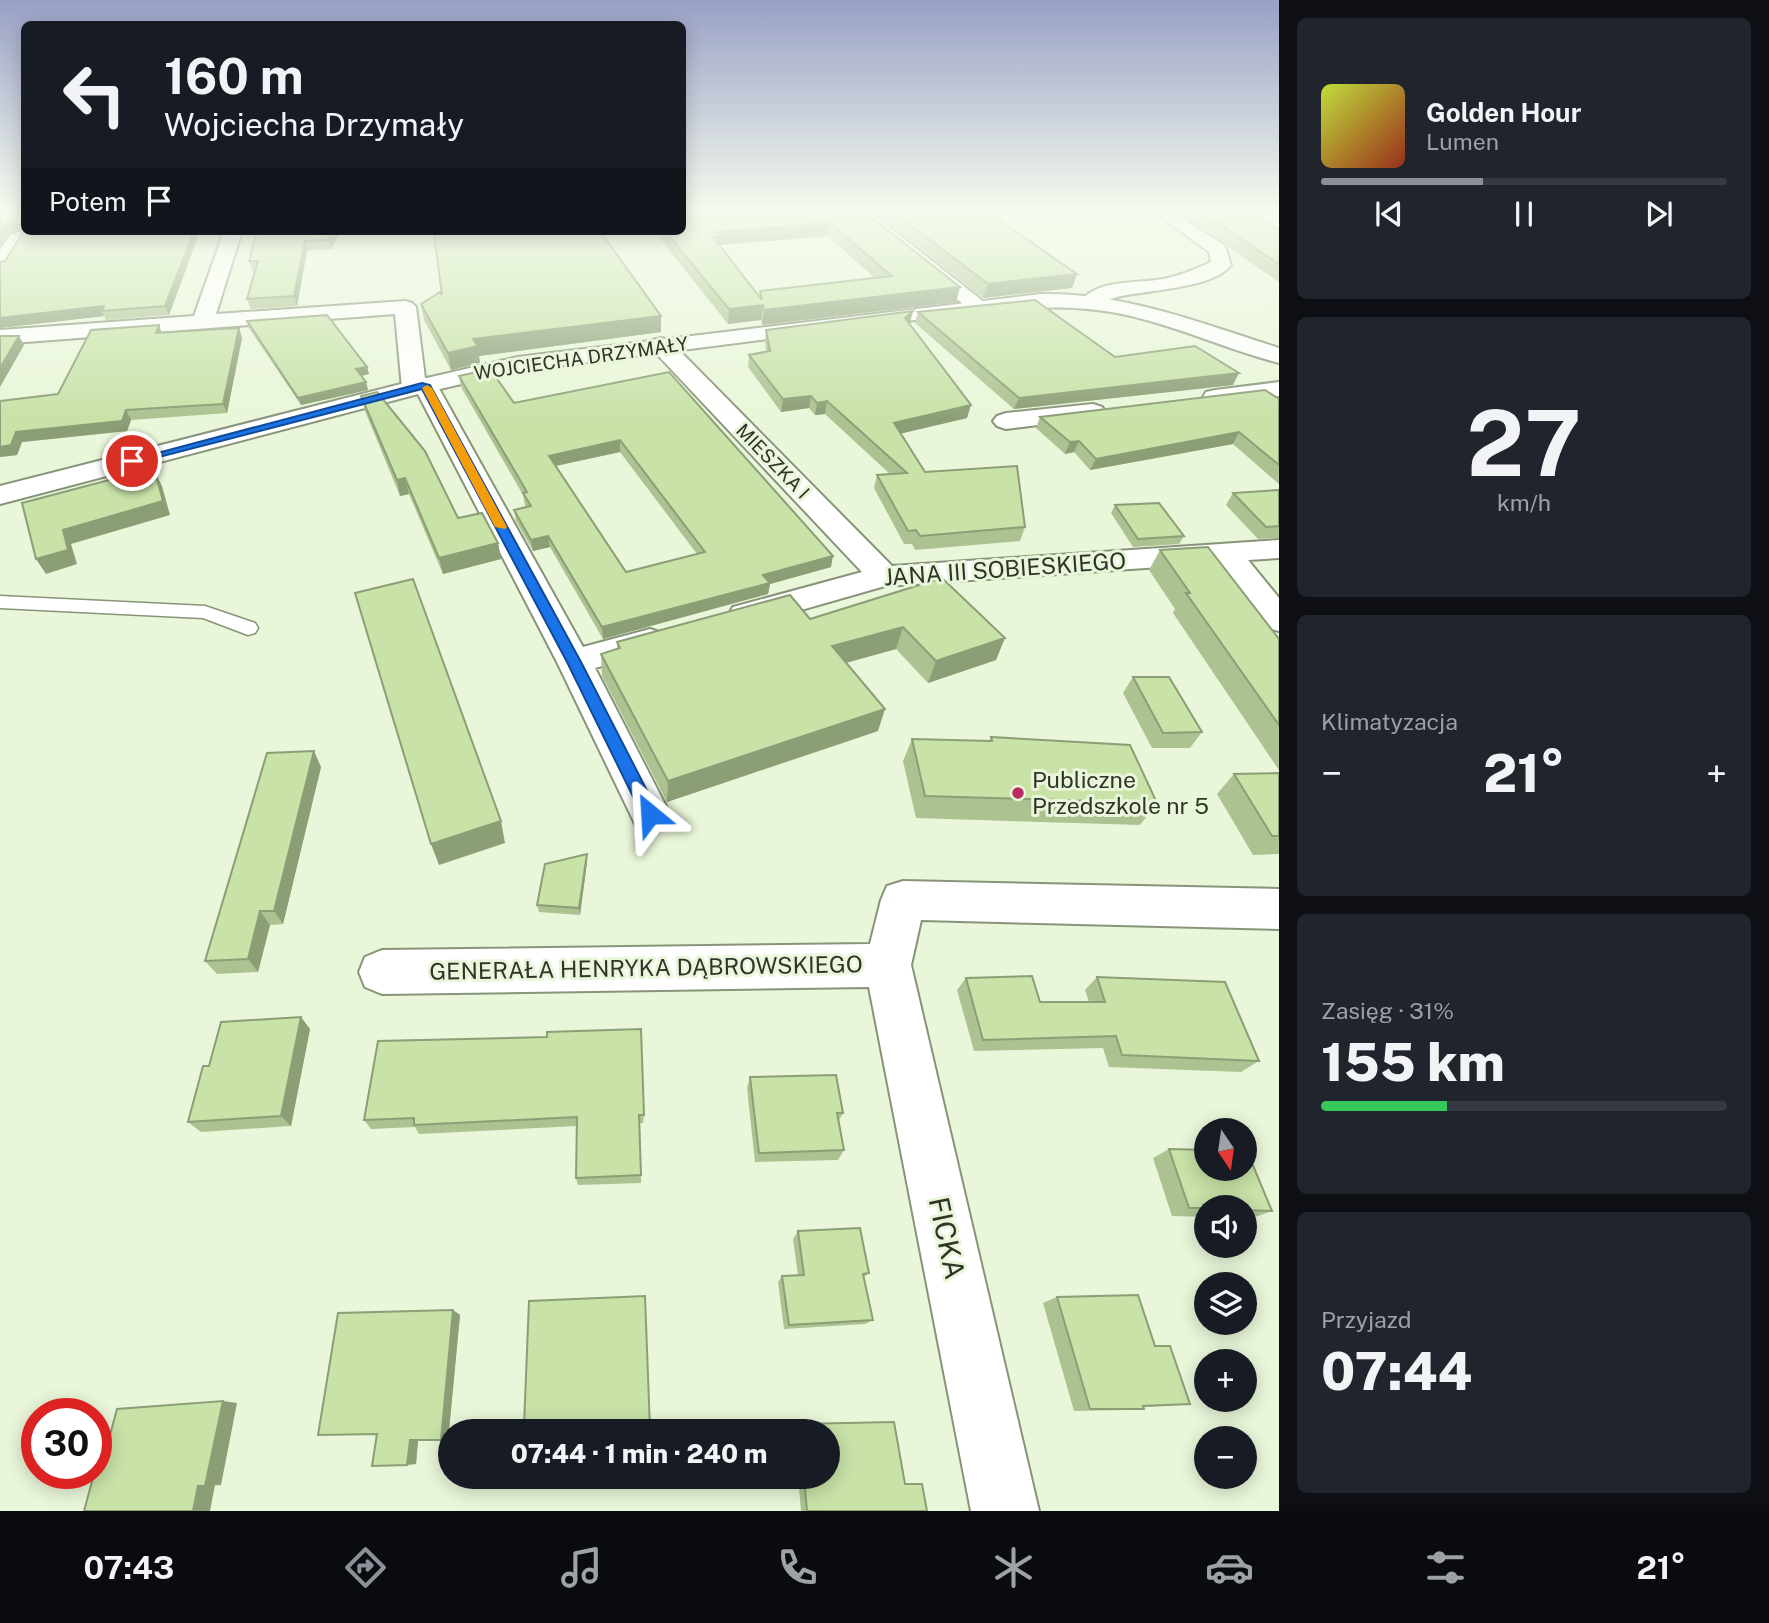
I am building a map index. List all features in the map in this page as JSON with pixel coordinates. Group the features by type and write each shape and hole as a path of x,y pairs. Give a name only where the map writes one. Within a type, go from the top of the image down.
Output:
{"street":[{"path":"203,321 217,280"},
{"path":"944,280 977,306"},
{"name":"WOJCIECHA DRZYMAŁY","path":"1090,303 1099,295 1184,280"},
{"name":"WOJCIECHA DRZYMAŁY","path":"0,495 420,386 518,364 977,306 1047,300 1090,303 1182,324 1279,356"},
{"path":"0,337 405,307 420,386 574,662 650,814"},
{"name":"MIESZKA I","path":"661,345 884,576"},
{"path":"1188,400 1279,388"},
{"path":"1006,421 1123,409"},
{"name":"JANA III SOBIESKIEGO","path":"722,621 884,576 1279,549"},
{"path":"1226,553 1279,620"},
{"path":"574,662 682,632"},
{"name":"GENERAŁA HENRYKA DĄBROWSKIEGO","path":"382,972 888,965 903,900 1279,909"},
{"name":"FICKA","path":"888,965 1005,1511"}],"lane":[{"path":"0,602 205,612 248,628"}],"building":[{"path":"0,280 175,280 165,306 102,311 104,306 0,318"},
{"path":"253,280 297,280 294,296 247,299"},
{"path":"440,280 635,280 661,316 473,339 478,346 448,353 421,304 440,292 442,295"},
{"path":"705,280 746,280 762,300 760,291 861,280 950,280 960,287 764,310 763,305 729,309"},
{"path":"982,280 1028,280 988,284"},
{"path":"1035,300 1115,357 1195,346 1239,373 1019,398 918,312"},
{"path":"913,311 905,318 971,405 894,423 925,472 1017,466 1025,527 920,536 916,530 908,531 877,475 907,473 827,401 817,403 811,396 783,399 749,355 770,351 766,330"},
{"path":"327,315 367,367 356,369 366,382 298,398 247,321"},
{"path":"159,325 156,333 239,328 223,404 126,410 122,421 16,432 11,445 0,447 0,401 58,394 91,330"},
{"path":"0,336 19,336 0,368"},
{"path":"490,369 514,403 669,372 833,556 763,575 770,583 602,627 548,536 531,540 514,510 531,506 523,493 527,492 459,376","holes":["620,440 705,552 626,572 549,456"]},
{"path":"1265,390 1279,399 1279,465 1239,432 1096,459 1079,441 1070,442 1040,417"},
{"path":"377,392 425,451 458,518 482,513 498,543 439,558 405,478 397,480 361,396"},
{"path":"155,472 163,501 63,530 68,550 36,559 22,503 128,475 129,478"},
{"path":"1279,490 1279,526 1266,527 1233,493"},
{"path":"1159,503 1184,536 1138,539 1115,505"},
{"path":"1208,547 1279,639 1279,725 1186,593 1190,593 1160,550"},
{"path":"942,578 1005,638 936,661 903,627 832,646 885,709 668,781 601,654 620,648 617,642 790,595 810,619"},
{"path":"413,579 501,821 431,844 355,593"},
{"path":"1133,677 1169,677 1202,732 1163,733"},
{"path":"991,737 1130,745 1157,803 925,796 912,739 992,741"},
{"path":"314,751 274,911 260,911 248,959 205,961 267,753"},
{"path":"1279,773 1279,836 1272,836 1234,774"},
{"path":"587,854 579,908 537,905 545,864"},
{"path":"1032,976 1040,1002 1105,1002 1097,977 1225,982 1259,1061 1122,1055 1116,1036 983,1040 966,978"},
{"path":"301,1017 281,1116 188,1122 203,1066 209,1066 221,1022"},
{"path":"641,1029 644,1115 639,1115 641,1175 576,1178 577,1117 414,1125 414,1118 364,1120 378,1041 547,1037 547,1032"},
{"path":"836,1075 843,1113 837,1113 844,1150 759,1153 750,1077"},
{"path":"1169,1149 1194,1150 1194,1181 1257,1181 1257,1175 1272,1211 1257,1210 1257,1195 1194,1195 1194,1208 1189,1208"},
{"path":"860,1228 869,1273 863,1274 873,1320 789,1325 782,1276 804,1275 798,1231"},
{"path":"1138,1295 1155,1346 1170,1346 1190,1404 1143,1406 1144,1409 1090,1409 1057,1297"},
{"path":"645,1296 650,1419 524,1419 529,1301"},
{"path":"453,1310 443,1419 438,1419 438,1440 410,1440 407,1465 372,1466 377,1434 318,1435 338,1313"},
{"path":"223,1401 205,1486 198,1486 193,1511 84,1511 90,1489 112,1489 112,1428 117,1409"},
{"path":"894,1422 905,1484 922,1484 927,1511 807,1511 805,1489 840,1489 840,1423"}],"slow traffic":[{"path":"427,388 501,527"}],"place":[{"name":"Publiczne Przedszkole nr 5","path":"1018,793"}],"route":[{"path":"132,461 425,385 574,662 650,814"}]}
